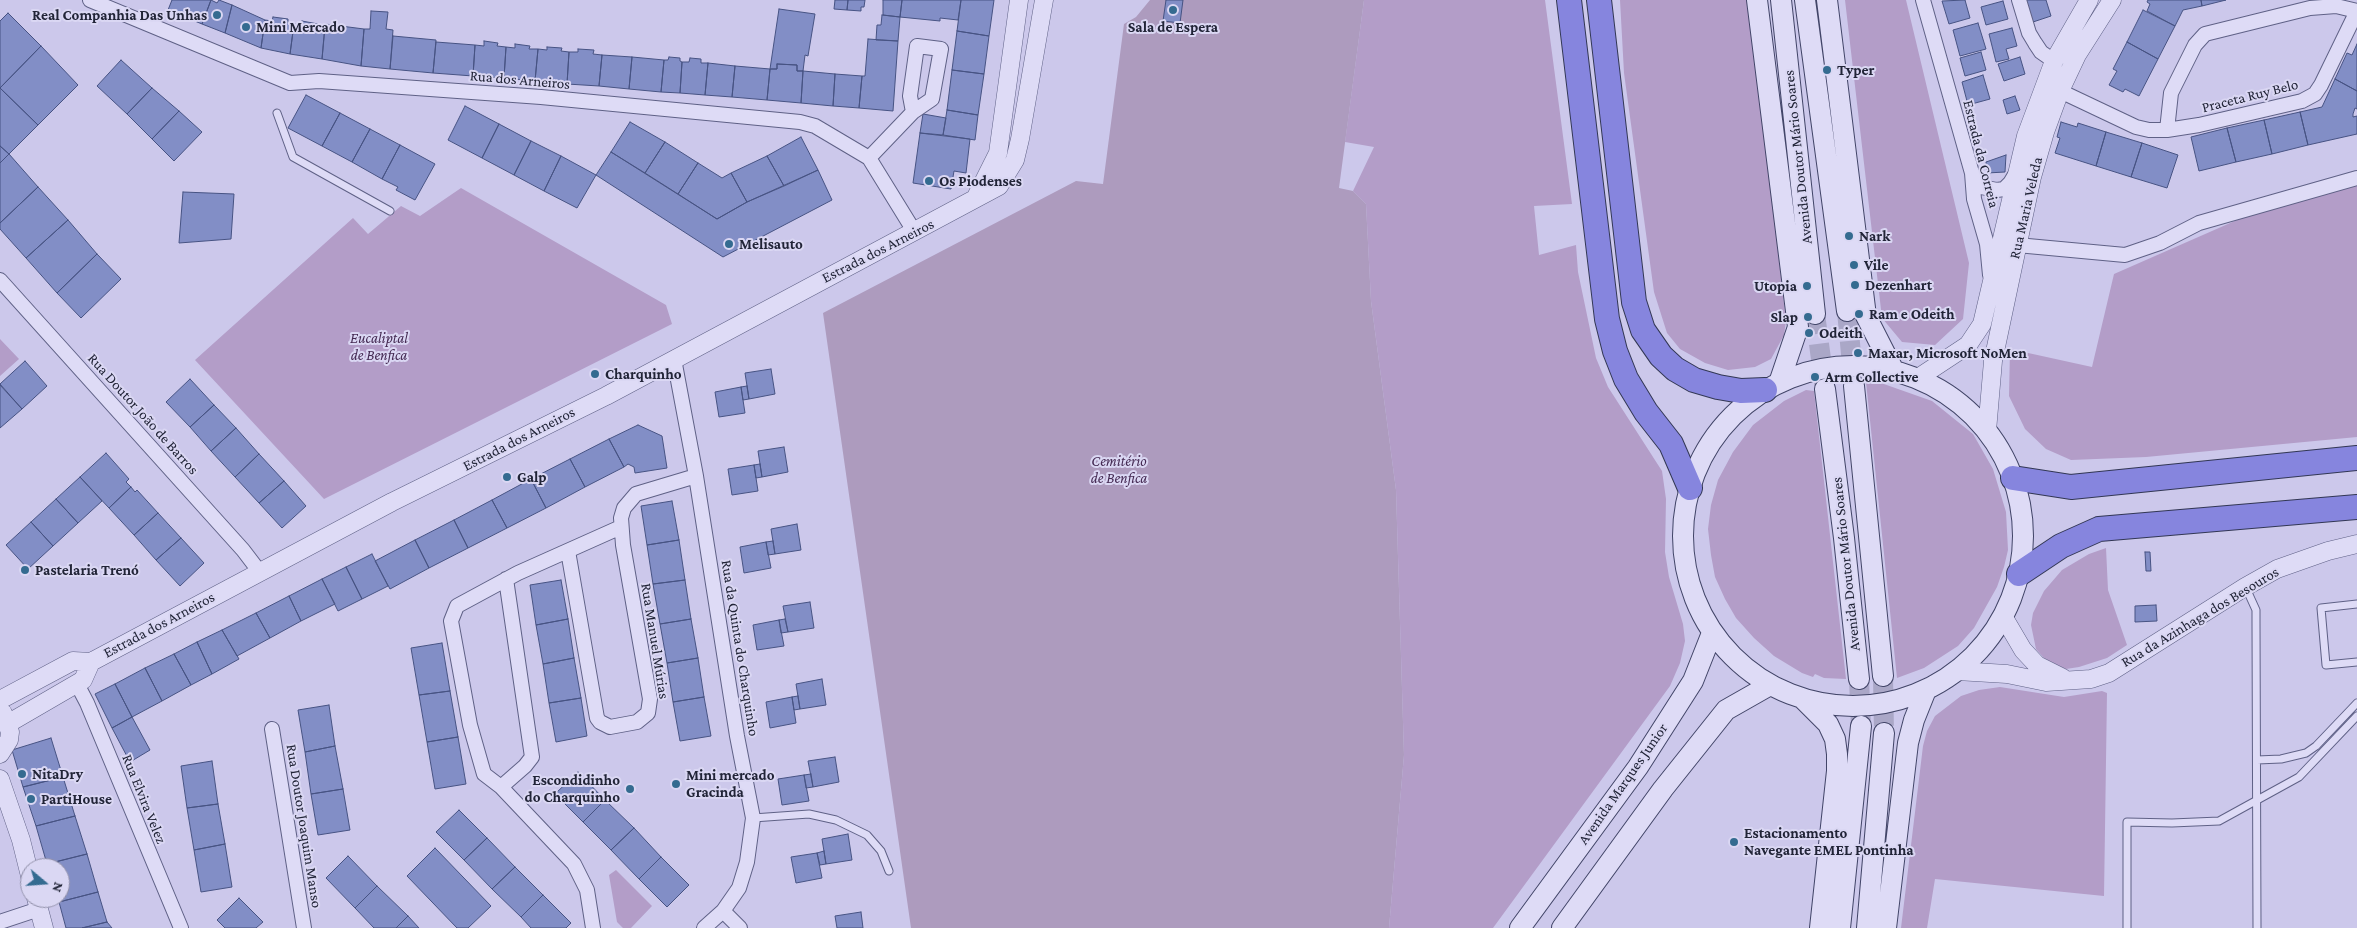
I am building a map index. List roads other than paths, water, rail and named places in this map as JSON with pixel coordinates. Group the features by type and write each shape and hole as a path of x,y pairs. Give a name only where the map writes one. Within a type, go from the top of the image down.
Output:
{"highway":[{"path":"1569,0 1608,319 1615,351 1626,380 1641,404 1671,444 1690,488"},
{"path":"1599,0 1634,302 1639,322 1661,356 1675,369 1694,380 1741,391 1772,386"},
{"path":"2013,478 2071,487 2346,459"},
{"path":"2019,574 2061,546 2099,529 2357,508"}],"main road":[{"path":"1758,0 1798,327 1772,386"},
{"name":"Avenida Doutor Mário Soares","path":"1781,0 1815,314"},
{"name":"Avenida Doutor Mário Soares","path":"1804,0 1847,311"},
{"path":"1826,0 1866,316 1894,370"},
{"path":"1871,366 1894,370 1918,378 1944,392 1967,410 1987,431 2002,454 2013,478 2021,510 2023,542 2019,574 2003,616 1975,655 1957,671 1926,690 1903,699 1878,705 1854,707 1828,705 1804,700 1770,685 1742,665 1712,632 1695,599 1685,563 1683,526 1690,488 1706,450 1718,432 1732,416 1772,386 1824,368 1871,366"},
{"name":"Avenida Doutor Mário Soares","path":"1854,386 1883,676"},
{"name":"Avenida Doutor Mário Soares","path":"1825,389 1844,538 1859,679"},
{"name":"Avenida Marques Junior","path":"1520,928 1638,768 1693,681 1712,632"},
{"path":"1562,928 1663,789 1726,710 1770,685"},
{"path":"1886,928 1908,743 1914,720 1926,690"},
{"path":"1804,700 1828,724 1837,754 1837,771 1820,928"},
{"path":"1840,928 1861,726"},
{"path":"1867,928 1884,733"}],"street":[{"name":"Rua dos Arneiros","path":"90,0 290,83 320,81 532,97 800,122 815,126 869,158 914,231"},
{"path":"975,199 998,153 1019,0"},
{"name":"Estrada da Correia","path":"1923,0 1972,173 1974,199 1987,244 1990,289"},
{"path":"2019,0 2029,32 2035,44 2041,52 2054,61"},
{"name":"Rua Maria Veleda","path":"1918,378 1955,354 1975,337 1986,310 2016,173 2037,102 2054,61 2089,0"},
{"name":"Rua Maria Veleda","path":"1987,431 1993,361 2035,168 2045,132 2060,91 2077,55 2112,0"},
{"name":"Estrada dos Arneiros","path":"0,700 73,661 91,662 392,502 606,396 999,186 1015,160 1027,104 1043,1"},
{"name":"Praceta Ruy Belo","path":"2336,6 2357,11 2321,85 2308,99 2199,126 2166,130 2171,94 2195,45 2205,34 2310,8 2336,6"},
{"path":"2060,91 2136,127 2149,130 2166,130"},
{"path":"869,158 913,112"},
{"path":"1972,173 1981,187 1997,190 2004,189 2016,173"},
{"path":"2018,246 2125,255 2160,243 2199,223 2357,178"},
{"name":"Rua Doutor João de Barros","path":"0,280 243,550 259,571"},
{"name":"Rua da Quinta do Charquinho","path":"674,359 696,476 737,736 753,818 747,862 739,888 723,910 704,928"},
{"name":"Rua Manuel Múrias","path":"568,551 597,718 600,722 610,727 637,722 648,712 650,699 621,526 624,508 636,494 696,476"},
{"path":"593,928 587,890 574,864 501,787 484,774 470,725 451,621 457,606 506,579 621,526"},
{"name":"Rua da Azinhaga dos Besouros","path":"1957,671 2007,674 2046,682 2073,682 2091,679 2109,673 2245,587 2294,562 2357,544"},
{"path":"501,787 525,766 532,757 506,579"},
{"path":"2003,616 2024,650 2037,665 2053,675 2073,682"},
{"name":"Estrada dos Arneiros","path":"4,716 83,680 91,662"},
{"name":"Rua Elvira Velez","path":"76,684 87,703 181,928"},
{"path":"0,754 9,740 4,716"},
{"name":"Rua Doutor Joaquim Manso","path":"272,729 304,928"},
{"path":"0,780 26,858"},
{"path":"0,922 30,908"},
{"path":"39,908 44,928"},
{"path":"723,910 740,928"}],"lane":[{"path":"277,113 293,157 390,211"},
{"path":"2245,587 2256,610 2257,928"},
{"path":"2357,604 2322,608 2326,665 2357,662"},
{"path":"2257,760 2281,759 2306,753 2316,746 2357,703"},
{"path":"2127,928 2127,822 2219,821 2299,777 2357,716"},
{"path":"753,818 809,814 836,820 867,835 882,851 889,871"}],"tunnel":[{"path":"1847,311 1854,386"},
{"path":"1815,314 1825,389"},
{"path":"1883,676 1884,733"},
{"path":"1859,679 1861,726"}],"place":[{"name":"Sala de Espera","path":"1173,10"},
{"name":"Real Companhia Das Unhas","path":"217,15"},
{"name":"Mini Mercado","path":"246,27"},
{"name":"Typer","path":"1827,70"},
{"name":"Os Piodenses","path":"929,181"},
{"name":"Nark","path":"1849,236"},
{"name":"Melisauto","path":"729,244"},
{"name":"Vile","path":"1854,265"},
{"name":"Dezenhart","path":"1855,285"},
{"name":"Utopia","path":"1807,286"},
{"name":"Ram e Odeith","path":"1859,314"},
{"name":"Slap","path":"1808,317"},
{"name":"Odeith","path":"1809,333"},
{"name":"Maxar, Microsoft NoMen","path":"1858,353"},
{"name":"Charquinho","path":"595,374"},
{"name":"Arm Collective","path":"1815,377"},
{"name":"Galp","path":"507,477"},
{"name":"Pastelaria Trenó","path":"25,570"},
{"name":"NitaDry","path":"22,774"},
{"name":"Mini mercado Gracinda","path":"676,784"},
{"name":"Escondidinho do Charquinho","path":"630,789"},
{"name":"PartiHouse","path":"31,799"},
{"name":"Estacionamento Navegante EMEL Pontinha","path":"1734,842"}],"park label":[{"name":"Eucaliptal de Benfica","path":"379,346"},
{"name":"Cemitério de Benfica","path":"1119,470"}]}
